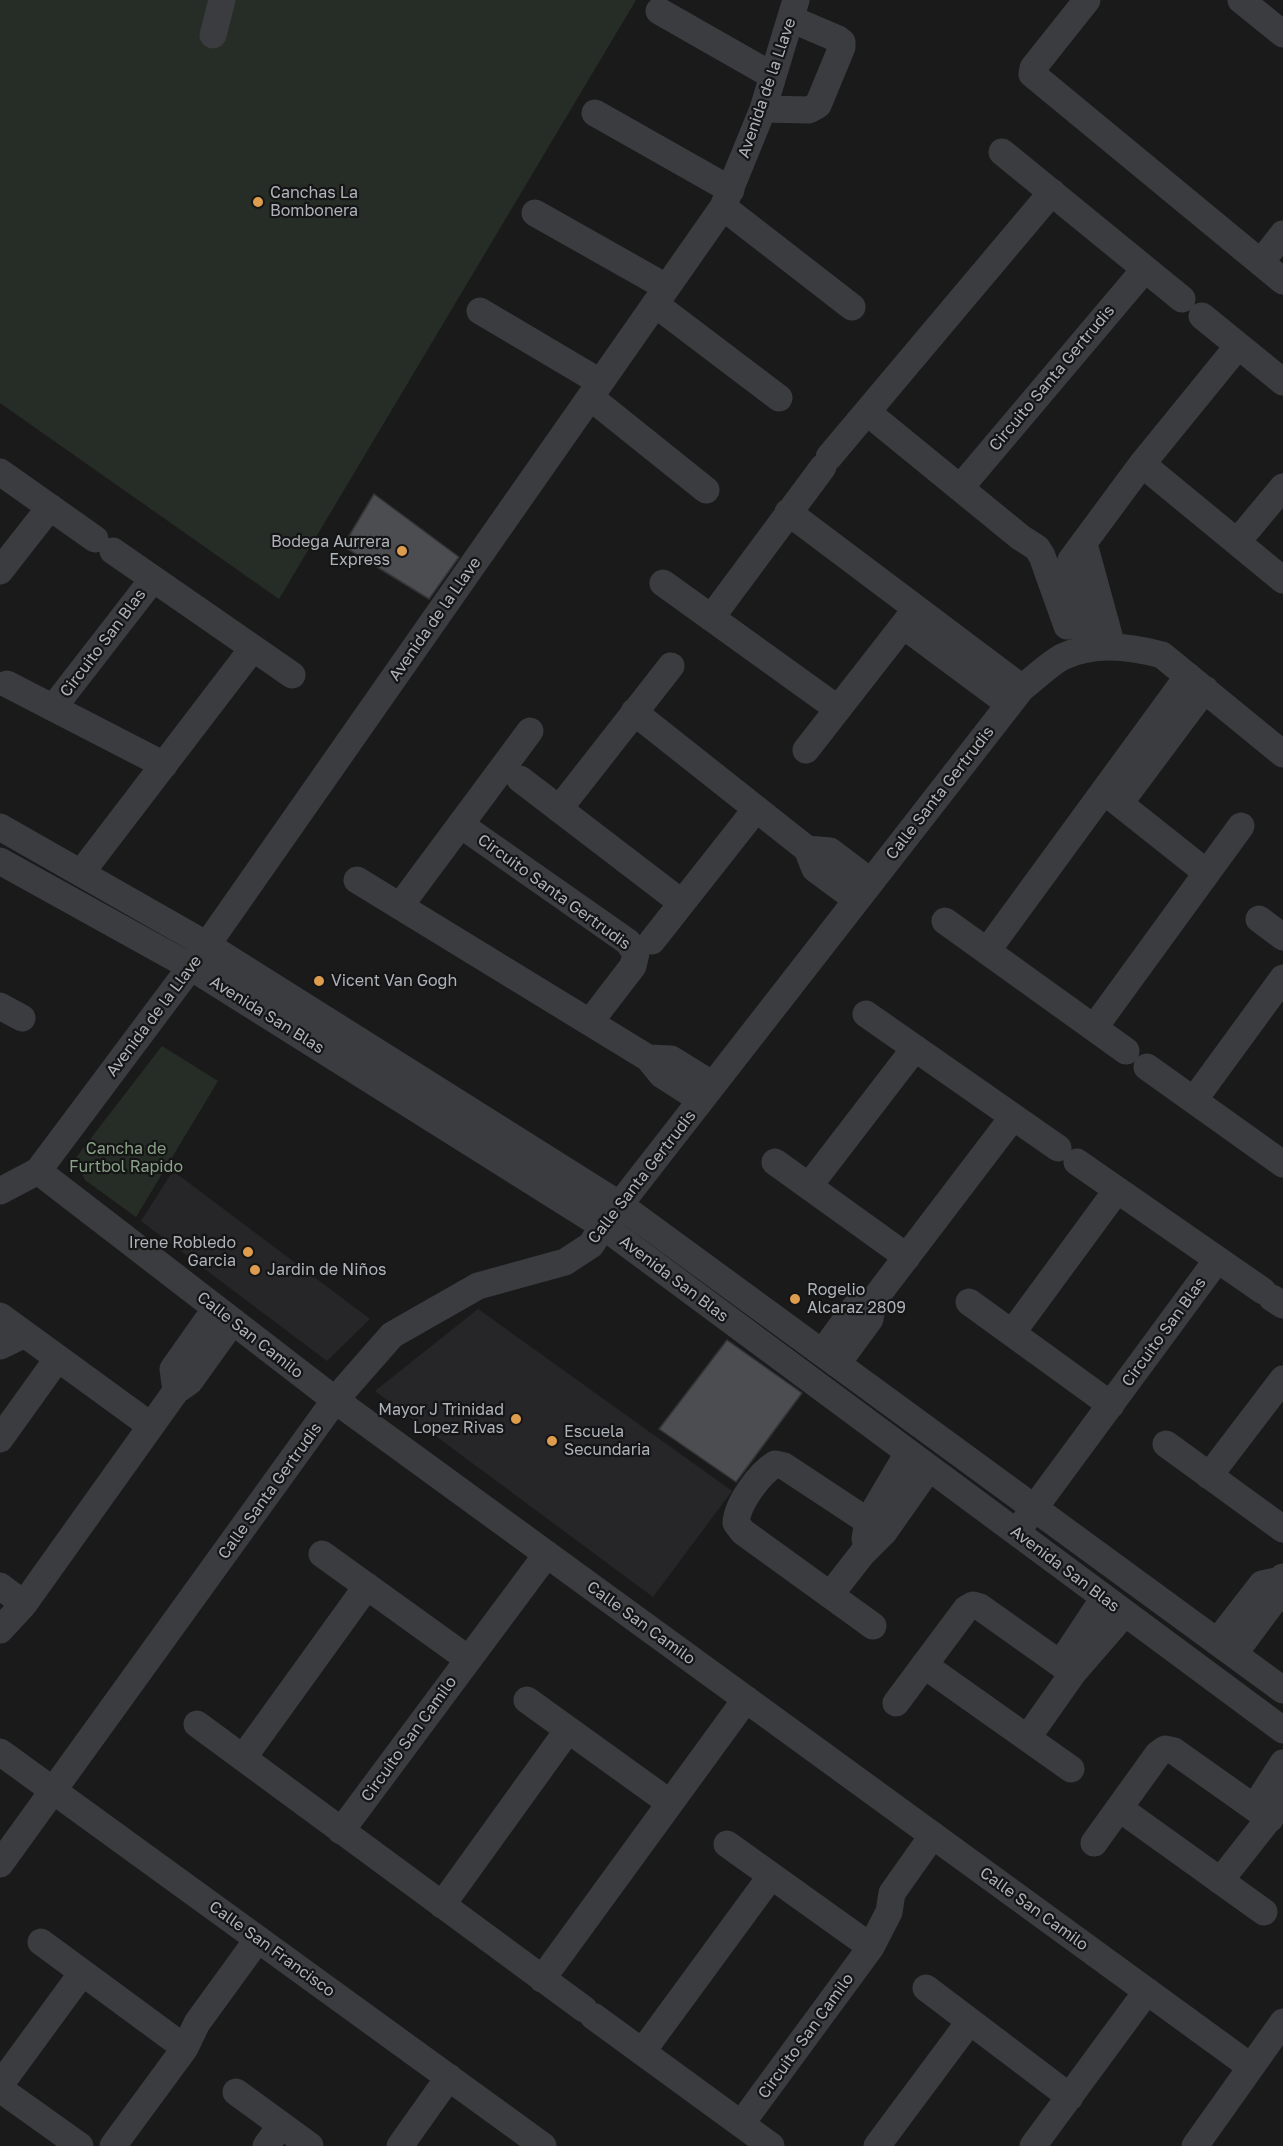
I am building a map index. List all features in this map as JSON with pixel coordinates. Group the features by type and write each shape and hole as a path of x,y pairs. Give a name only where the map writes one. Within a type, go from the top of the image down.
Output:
{"street":[{"path":"213,35 222,0"},
{"path":"1087,0 1033,68 1032,74 1283,281"},
{"path":"1241,0 1283,34"},
{"path":"763,109 809,110 818,105 842,47 842,42 793,9"},
{"name":"Avenida de la Llave","path":"0,1191 38,1171 191,967 661,296 727,198 763,109 793,9"},
{"path":"659,11 773,76"},
{"path":"595,113 727,198 852,307"},
{"path":"1002,152 1283,382"},
{"path":"711,618 826,462 1052,192"},
{"path":"535,213 661,296 779,398"},
{"path":"1261,262 1283,234"},
{"name":"Circuito Santa Gertrudis","path":"960,488 1145,269"},
{"path":"480,311 595,390 706,490"},
{"path":"1084,651 1084,544 1142,464 1238,346"},
{"path":"867,412 1020,537 1084,651"},
{"path":"1142,464 1283,580"},
{"name":"Circuito San Blas","path":"0,472 292,675"},
{"path":"1237,542 1283,487"},
{"path":"0,570 50,507"},
{"path":"788,512 910,617 1016,696"},
{"name":"Circuito San Blas","path":"53,708 153,579"},
{"path":"663,583 838,709"},
{"path":"806,750 910,617"},
{"path":"81,873 253,648"},
{"path":"1084,651 1138,648 1162,655 1283,754"},
{"name":"Calle Santa Gertrudis","path":"0,1864 335,1400 392,1335 478,1286 565,1262 591,1245 603,1226 1016,696 1084,651"},
{"path":"559,809 670,666"},
{"path":"987,951 1112,797 1197,682"},
{"name":"Circuito San Blas","path":"6,684 164,765"},
{"path":"634,712 807,849 830,851 864,891"},
{"name":"Circuito Santa Gertrudis","path":"400,906 530,731"},
{"path":"520,779 682,903"},
{"path":"1112,797 1207,873"},
{"name":"Circuito Santa Gertrudis","path":"652,941 756,809"},
{"name":"Circuito Santa Gertrudis","path":"460,825 628,942 636,953 633,966 590,1022"},
{"path":"1094,1028 1241,826"},
{"name":"Avenida San Blas","path":"0,827 207,945 620,1205 1283,1690"},
{"name":"Avenida San Blas","path":"0,861 191,967 603,1226 1283,1731"},
{"path":"357,880 648,1058 671,1059 707,1092"},
{"path":"1259,919 1283,937"},
{"path":"945,921 1283,1164"},
{"path":"1194,1100 1283,978"},
{"name":"Circuito San Blas","path":"866,1014 1272,1298"},
{"path":"809,1186 915,1048"},
{"path":"829,1358 870,1319 873,1301 1013,1117"},
{"path":"775,1162 907,1257"},
{"name":"Calle San Camilo","path":"38,1171 335,1400 1251,2067"},
{"path":"1012,1333 1117,1190"},
{"name":"Circuito San Blas","path":"1010,1528 1104,1400 1217,1260"},
{"path":"969,1302 1104,1400"},
{"path":"0,1630 24,1604 176,1390 173,1369 225,1315"},
{"path":"0,1316 151,1426"},
{"path":"0,1346 25,1334"},
{"path":"1,1434 58,1358"},
{"path":"1209,1476 1283,1379"},
{"path":"1166,1444 1283,1529"},
{"path":"830,1595 862,1554 876,1526 918,1460"},
{"path":"873,1626 743,1532 736,1523 737,1511 766,1470 775,1464 784,1466 876,1526"},
{"name":"Circuito San Camilo","path":"341,1831 462,1654 539,1549"},
{"path":"322,1554 462,1654"},
{"path":"1225,1648 1275,1599 1282,1579"},
{"path":"0,1586 24,1604"},
{"path":"243,1758 367,1586"},
{"path":"896,1703 966,1609 973,1605 980,1607 1067,1668"},
{"path":"1028,1737 1067,1668 1114,1606"},
{"path":"924,1665 1071,1768"},
{"path":"542,1979 664,1799 739,1694"},
{"path":"526,1700 664,1799"},
{"path":"197,1724 771,2146"},
{"path":"442,1905 568,1730"},
{"path":"1094,1843 1158,1754 1165,1749 1174,1751 1269,1809"},
{"name":"Calle San Francisco","path":"0,1752 543,2146"},
{"path":"1220,1881 1269,1809 1283,1763"},
{"path":"1119,1808 1264,1912"},
{"name":"Circuito San Camilo","path":"741,2124 871,1947 889,1912 892,1893 940,1840"},
{"path":"727,1844 871,1947"},
{"path":"642,2052 771,1876"},
{"path":"113,2146 185,2048 197,2024 258,1939"},
{"path":"41,1942 185,2048"},
{"path":"80,2146 0,2087 82,1973"},
{"path":"1033,2146 1063,2092 1141,1987"},
{"path":"926,1988 1063,2092"},
{"path":"877,2146 970,2021"},
{"path":"1196,2146 1283,2022"},
{"path":"400,2146 456,2083"},
{"path":"420,2146 456,2083"},
{"path":"236,2092 273,2135 310,2146"}],"shaded area":[{"name":"Jardin de Niños","path":"173,1171 370,1319 327,1361 141,1221"},
{"name":"Escuela Secundaria","path":"478,1309 732,1491 653,1597 375,1391"}],"green space":[{"name":"Canchas La Bombonera","path":"0,0 636,0 279,599 0,403"},
{"name":"Cancha de Furtbol Rapido","path":"162,1046 218,1081 136,1217 85,1180 75,1159"}],"building":[{"name":"Bodega Aurrera Express","path":"374,494 459,557 429,599 343,546"},
{"path":"727,1340 802,1393 736,1482 659,1429"}],"place":[{"name":"Canchas La Bombonera","path":"258,202"},
{"name":"Bodega Aurrera Express","path":"402,551"},
{"name":"Vicent Van Gogh","path":"319,981"},
{"name":"Irene Robledo Garcia","path":"248,1252"},
{"name":"Jardin de Niños","path":"255,1270"},
{"name":"Rogelio Alcaraz 2809","path":"795,1299"},
{"name":"Mayor J Trinidad Lopez Rivas","path":"516,1419"},
{"name":"Escuela Secundaria","path":"552,1441"}]}
